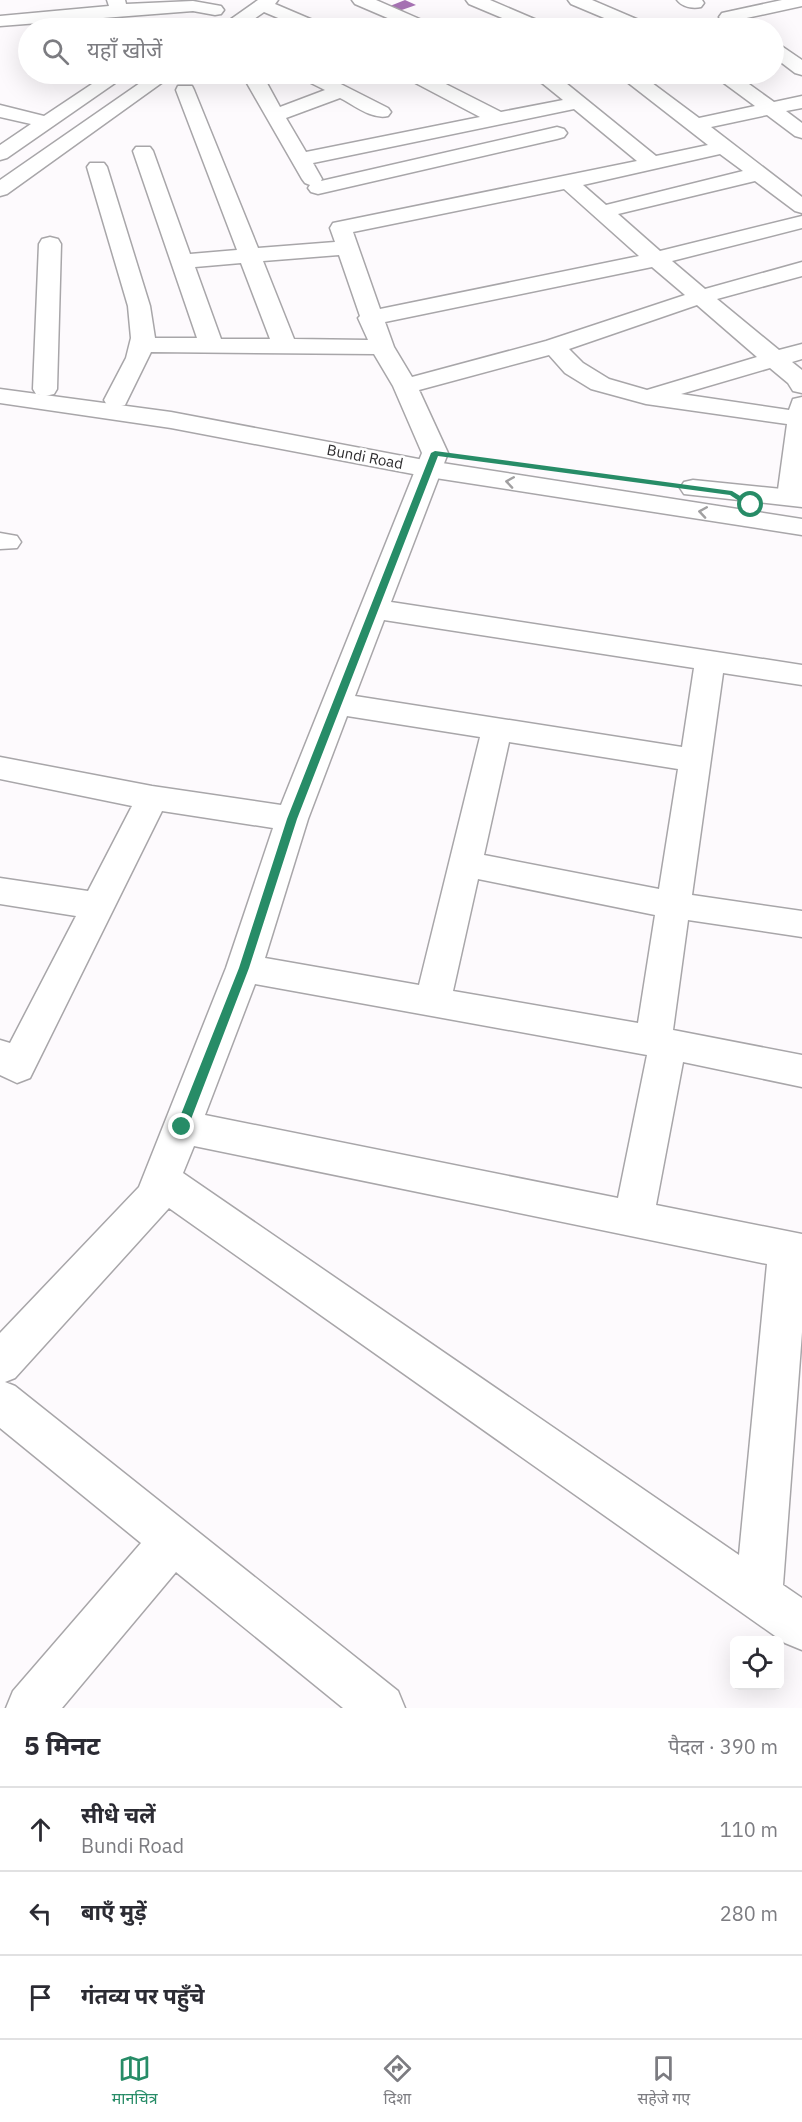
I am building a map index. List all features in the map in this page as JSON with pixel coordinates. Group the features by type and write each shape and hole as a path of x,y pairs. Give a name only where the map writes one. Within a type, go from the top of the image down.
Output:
{"street":[{"path":"361,0 402,18"},
{"path":"475,0 518,18"},
{"path":"577,0 621,18"},
{"path":"595,7 614,0"},
{"path":"695,2 728,18 802,1"},
{"path":"244,18 266,2 297,18"},
{"path":"0,21 38,8 223,5"},
{"path":"203,18 223,5"},
{"path":"503,18 511,15"},
{"path":"784,42 792,40"},
{"path":"784,56 802,69"},
{"path":"0,154 104,84"},
{"path":"0,190 151,84"},
{"path":"0,1363 154,1198 244,968 292,819 432,461 405,386 382,347 370,318 344,238 318,188 257,84"},
{"path":"275,116 341,84 381,112"},
{"path":"432,84 498,118"},
{"path":"555,84 652,163"},
{"path":"642,84 799,203"},
{"path":"737,84 802,132"},
{"path":"185,90 285,346"},
{"path":"695,125 802,102"},
{"path":"301,159 360,150 498,118 578,103"},
{"path":"0,111 46,122"},
{"path":"318,188 557,133"},
{"path":"182,261 249,255 344,238 568,182 724,147"},
{"path":"143,151 211,345"},
{"path":"97,167 139,306 143,338 138,358 116,400"},
{"path":"602,212 758,174"},
{"path":"568,182 798,379 802,386"},
{"path":"370,318 656,259 802,222"},
{"path":"45,389 50,244"},
{"path":"405,386 554,346 700,297 802,269"},
{"path":"141,345 382,347"},
{"path":"554,346 574,368 584,375 600,384 646,398 801,414 798,510"},
{"path":"646,398 802,351"},
{"name":"Bundi Road","path":"0,382 250,419 432,461 732,493 751,505 798,510"},
{"name":"Bundi Road","path":"0,396 432,461 798,510"},
{"path":"375,609 802,675"},
{"path":"634,1219 661,1042 674,905 710,661"},
{"path":"337,704 695,760"},
{"path":"433,1002 497,729"},
{"path":"0,768 152,798 292,819"},
{"path":"6,1070 98,906 152,798"},
{"path":"465,864 674,905 802,924"},
{"path":"0,891 98,906"},
{"path":"244,968 661,1042 802,1071"},
{"path":"182,1127 795,1251 759,1596"},
{"path":"161,1180 802,1626"},
{"path":"0,1401 381,1708"},
{"path":"30,1708 173,1541"}],"building":[{"path":"405,0 416,5 396,12 385,8"}],"route":[{"path":"182,1127 244,968 292,819 435,453 732,493 751,505"}]}
